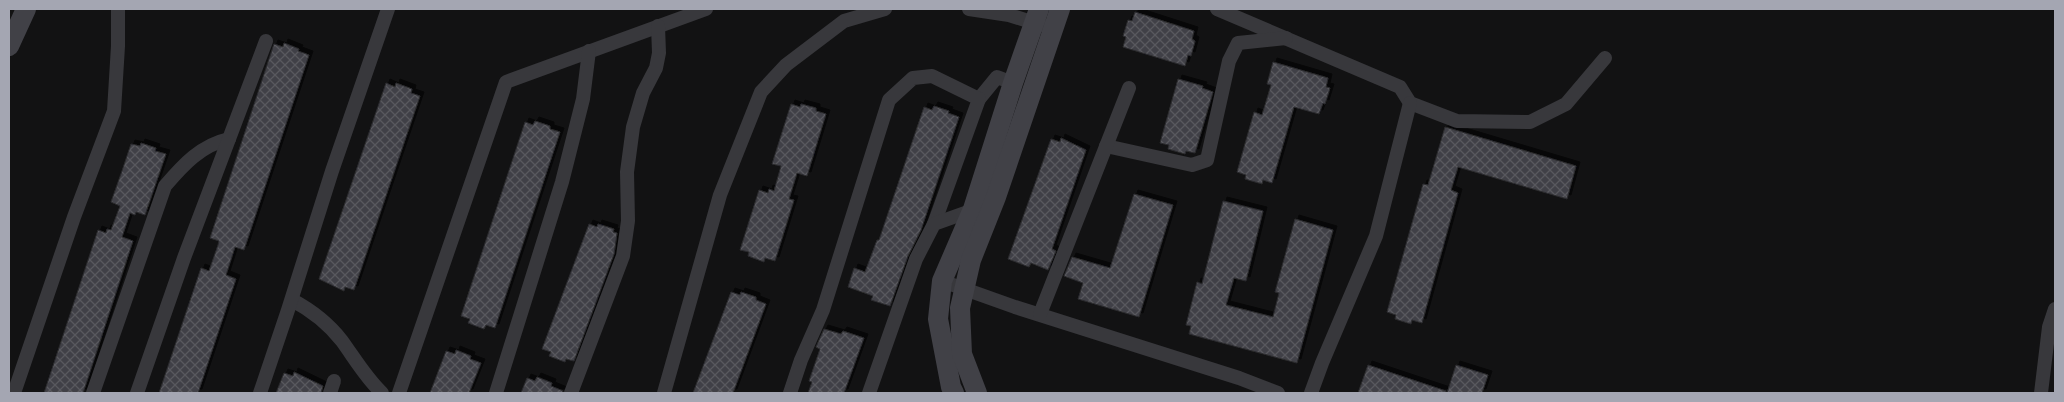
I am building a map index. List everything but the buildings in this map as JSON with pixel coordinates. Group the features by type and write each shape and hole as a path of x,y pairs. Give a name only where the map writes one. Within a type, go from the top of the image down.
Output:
{"street":[{"path":"9,46 26,9"},
{"path":"14,393 74,217 114,111 118,9"},
{"path":"260,393 292,300 332,171 388,9"},
{"path":"399,393 506,82 706,9"},
{"path":"664,393 720,196 761,92 786,64 844,21 885,9"},
{"path":"969,9 1009,15 1037,16 1054,28"},
{"path":"954,393 951,387 938,319 942,281 983,208 1060,9"},
{"path":"1217,9 1288,37 1400,87 1410,103 1457,121 1530,122 1566,104 1605,58"},
{"path":"977,393 962,354 960,308 1013,83 1037,16"},
{"path":"571,393 623,256 628,221 627,172 633,127 643,93 656,68 659,53 658,26"},
{"path":"1106,146 1192,165 1208,160 1229,61 1238,43 1288,37"},
{"path":"138,393 184,258 266,41"},
{"path":"496,393 562,182 583,99 589,52"},
{"path":"790,393 800,360 823,310 889,100 913,78 932,76 979,99"},
{"path":"869,393 916,259 934,224 979,99 997,77 1013,83"},
{"path":"1040,314 1129,88"},
{"path":"1311,393 1376,236 1410,103"},
{"path":"94,393 165,186 188,160 216,142 229,139"},
{"path":"934,224 983,208"},
{"path":"942,281 1221,372 1278,393"},
{"path":"292,300 314,312 341,340 364,374 382,393"},
{"path":"2041,393 2049,327 2055,309"}]}
